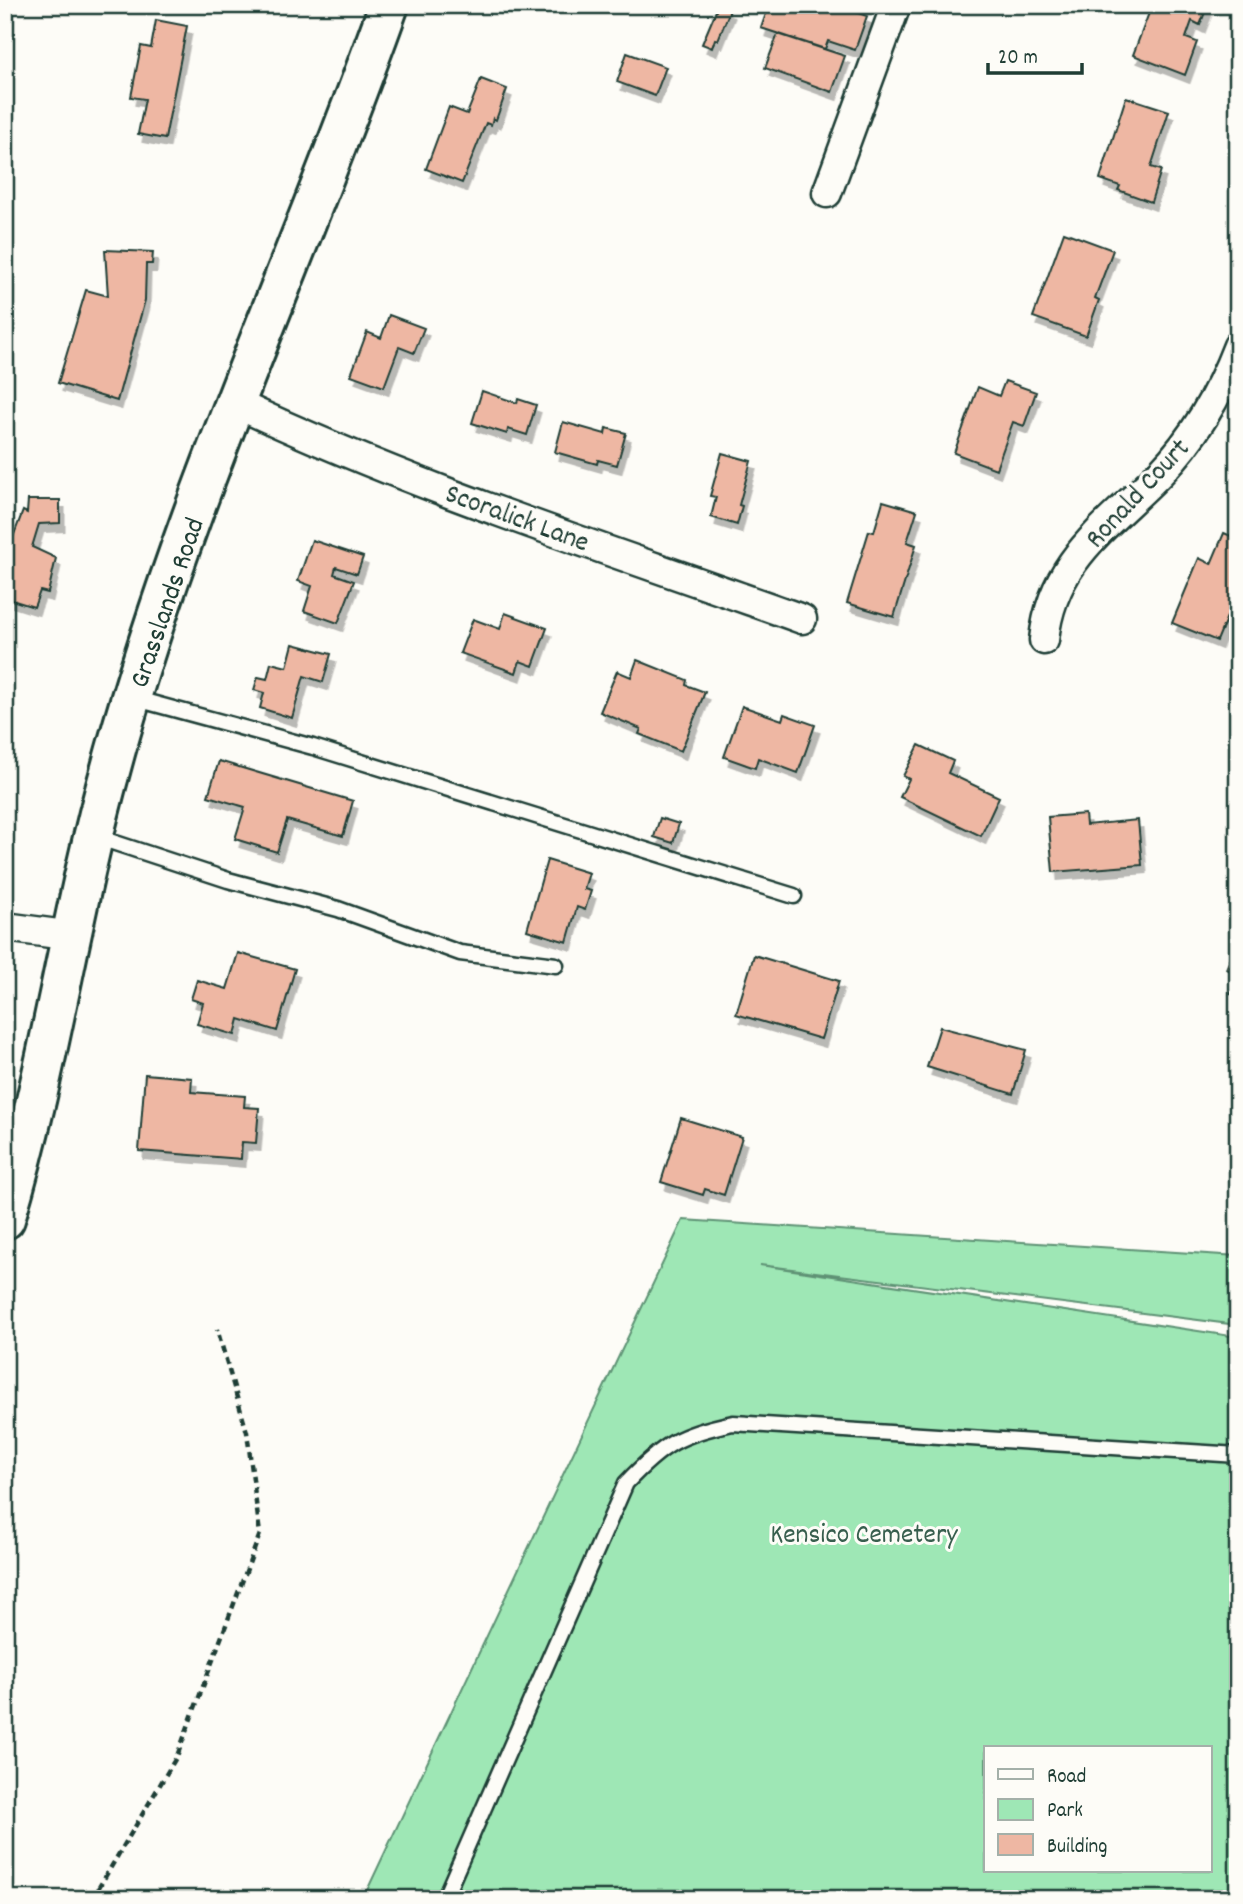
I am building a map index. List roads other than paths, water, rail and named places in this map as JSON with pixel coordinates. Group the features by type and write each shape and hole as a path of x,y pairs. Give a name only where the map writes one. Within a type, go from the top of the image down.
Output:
{"main road":[{"name":"Grasslands Road","path":"5,1219 30,1137 111,764 174,566 389,5"}],"street":[{"path":"827,193 896,5"},
{"name":"Ronald Court","path":"1044,640 1047,611 1063,577 1083,545 1161,472 1209,412 1238,346"},
{"name":"Scoralick Lane","path":"237,404 293,430 467,499 802,619"},
{"path":"5,927 73,936"}],"lane":[{"path":"132,698 313,747 794,896"},
{"path":"94,836 228,880 338,909 460,953 556,965"},
{"path":"444,1899 626,1483 655,1452 692,1431 733,1423 1238,1455"}],"park label":[{"name":"Kensico Cemetery","path":"864,1532"}]}
